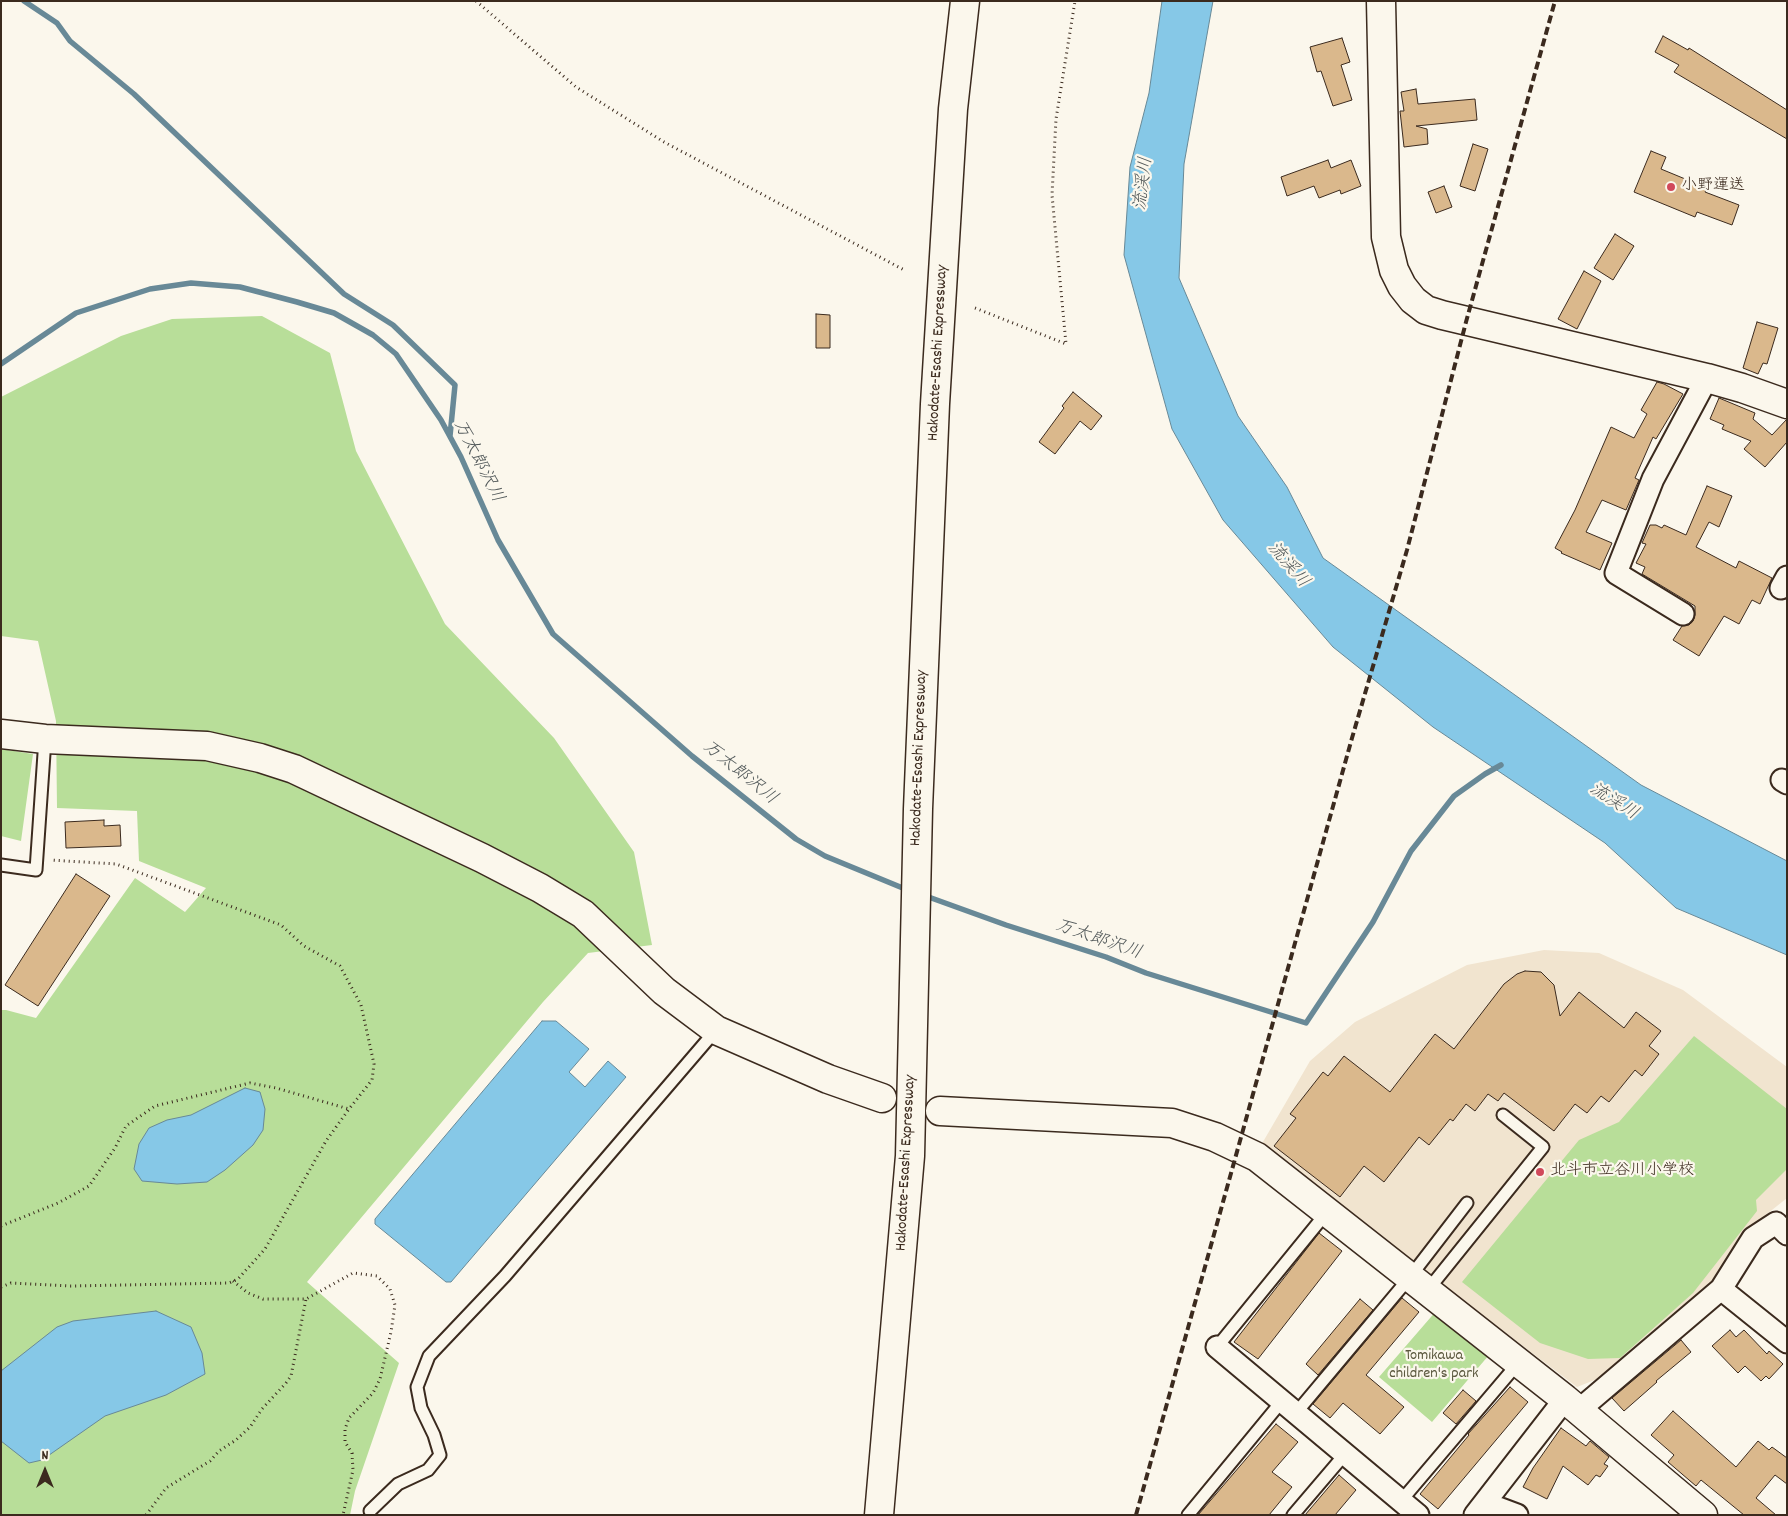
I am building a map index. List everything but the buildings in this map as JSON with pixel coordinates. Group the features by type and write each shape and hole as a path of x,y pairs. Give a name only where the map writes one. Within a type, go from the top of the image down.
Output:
{"main road":[{"name":"Hakodate-Esashi Expressway","path":"879,1515 910,1156 918,809 935,404 953,109 965,1"},
{"path":"1381,1 1386,237 1394,270 1402,286 1413,300 1426,310 1466,322 1637,360 1742,388 1787,404"},
{"path":"1,734 45,739 207,746 260,758 294,769 482,858 540,888 583,914 664,991 716,1030 828,1079 882,1098"},
{"path":"940,1111 1172,1123 1215,1137 1257,1157 1572,1404 1703,1515"},
{"path":"898,1515 906,1212"}],"street":[{"path":"1683,614 1616,574 1653,479 1706,378"},
{"path":"1480,1509 1572,1404 1721,1289 1753,1238 1776,1223 1787,1234"},
{"path":"1721,1289 1787,1342"},
{"path":"1217,1347 1345,1454 1406,1509"},
{"path":"1480,1509 1517,1515"}],"lane":[{"path":"1,865 36,870 45,739"},
{"path":"370,1512 398,1484 428,1470 440,1455 434,1435 421,1408 418,1388 429,1356 505,1276 716,1030"},
{"path":"1188,1515 1289,1407 1419,1284 1543,1147 1503,1115"},
{"path":"1419,1284 1466,1204"},
{"path":"1217,1347 1327,1212"},
{"path":"1406,1509 1519,1362"},
{"path":"1293,1515 1345,1454"}],"path":[{"path":"476,1 576,87 664,142 906,271"},
{"path":"975,308 1066,344 1052,195 1056,119 1075,1"},
{"path":"1,1287 11,1283 71,1286 229,1283 238,1279 265,1249 326,1141 372,1080 374,1064 361,1005 340,966 304,946 281,925 116,864 36,859"},
{"path":"1,1226 58,1203 89,1186 115,1148 126,1126 155,1106 250,1083 276,1088 349,1109"},
{"path":"233,1281 248,1293 263,1300 306,1298 353,1273 378,1276 390,1289 395,1305 380,1380 373,1393 349,1418 345,1429 345,1442 352,1453 353,1470 343,1515"},
{"path":"146,1515 166,1488 210,1461 219,1451 236,1440 286,1384 291,1376 306,1298"}],"shaded area":[{"name":"北斗市立谷川小学校","path":"1544,950 1599,953 1683,990 1787,1067 1787,1198 1757,1222 1709,1286 1612,1373 1577,1387 1260,1147 1310,1061 1355,1022 1467,965"}],"green space":[{"path":"262,316 330,353 356,451 445,624 554,738 634,852 652,945 588,953 543,1002 307,1282 399,1363 355,1491 350,1515 1,1515 1,1010 36,1018 135,878 185,912 206,888 139,861 137,811 57,808 56,721 38,641 1,636 1,397 121,336 172,319"},
{"path":"1,749 33,754 21,841 1,836"},
{"path":"1694,1036 1787,1109 1787,1169 1756,1200 1757,1211 1693,1293 1620,1358 1588,1359 1540,1343 1462,1282 1579,1140 1619,1122"},
{"name":"Tomikawa children's park","path":"1437,1310 1489,1355 1432,1422 1379,1377"}],"water":[{"name":"流渓川","path":"1162,1 1213,1 1184,164 1179,278 1238,416 1287,487 1323,558 1641,785 1787,861 1787,955 1676,908 1605,843 1433,727 1333,647 1223,520 1172,429 1124,255 1130,167 1149,93"},
{"path":"542,1021 556,1021 589,1049 569,1072 585,1087 608,1061 626,1077 451,1282 446,1282 375,1224 375,1219"},
{"path":"245,1088 260,1092 265,1109 263,1130 253,1145 225,1170 207,1182 177,1184 142,1181 134,1169 139,1144 149,1128 167,1120 191,1115"},
{"path":"156,1311 191,1327 202,1353 205,1374 166,1395 105,1416 42,1460 29,1463 1,1441 1,1371 57,1327 73,1321"}],"waterway":[{"path":"24,1 57,23 70,41 134,94 344,294 393,325 455,385 450,436"},
{"name":"万太郎沢川","path":"1,364 76,313 150,289 191,283 240,287 297,302 334,313 373,335 396,354 441,420 461,457 498,540 553,634 692,756 796,839 825,856 910,891"},
{"name":"万太郎沢川","path":"923,895 1006,925 1106,957 1146,973 1306,1023 1373,922 1411,851 1454,796 1501,765"}],"railway":[{"path":"1136,1515 1352,738 1407,550 1466,322 1555,1"}],"place":[{"name":"小野運送","path":"1671,187"},
{"name":"北斗市立谷川小学校","path":"1540,1172"}]}
